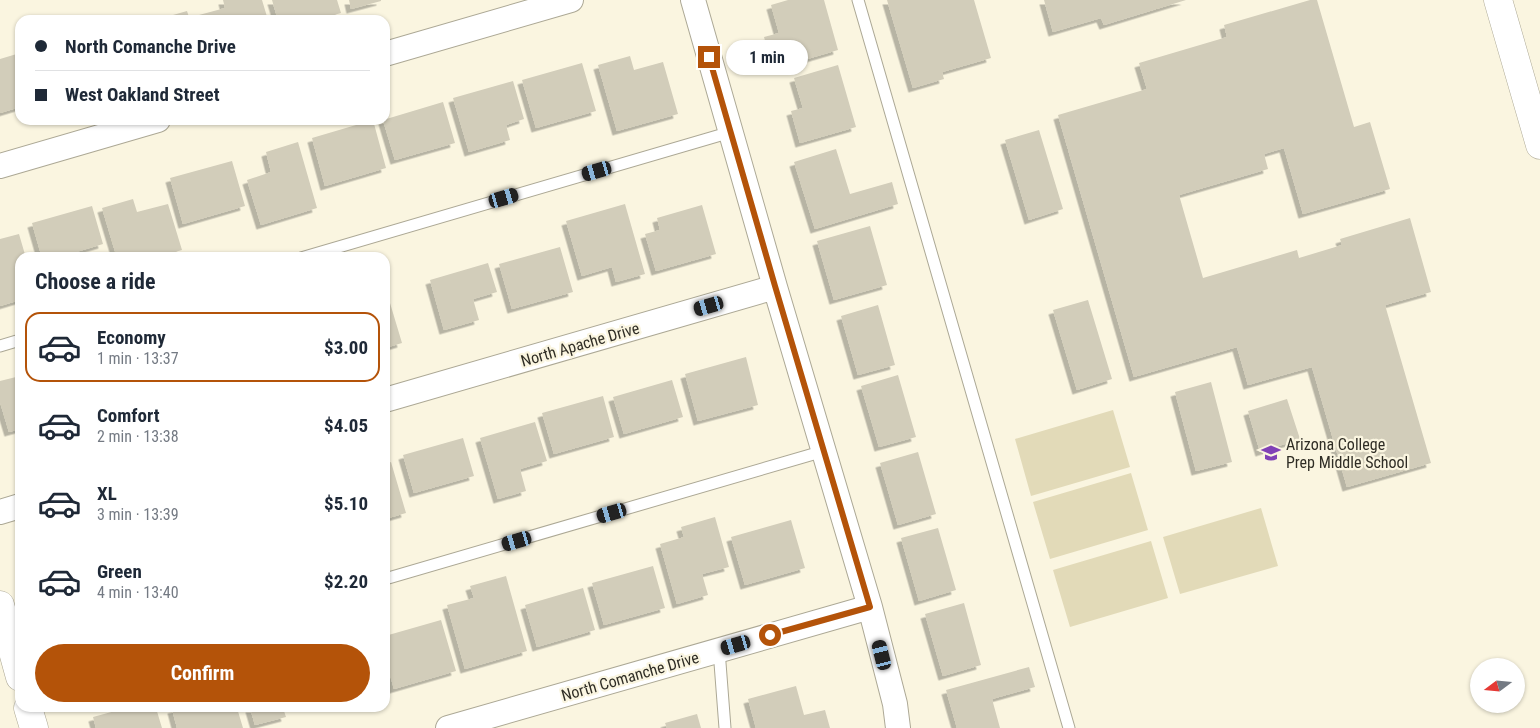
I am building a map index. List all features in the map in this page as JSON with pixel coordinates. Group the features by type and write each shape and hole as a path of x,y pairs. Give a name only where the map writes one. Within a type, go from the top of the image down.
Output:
{"street":[{"path":"390,53 571,0"},
{"path":"693,0 870,607 895,704 898,728"},
{"path":"1498,0 1540,145"},
{"path":"0,166 141,125"},
{"name":"North Apache Drive","path":"390,399 775,286"},
{"path":"0,512 15,508"},
{"path":"0,605 15,659"},
{"name":"North Comanche Drive","path":"448,728 870,607"},
{"path":"29,712 34,728"}],"lane":[{"path":"858,0 1069,728"},
{"path":"321,252 731,132"},
{"path":"0,346 15,342"},
{"path":"390,578 824,451"},
{"path":"718,650 725,728"}],"shaded area":[{"path":"1113,410 1130,467 1031,496 1015,439"},
{"path":"1131,473 1148,530 1050,559 1033,502"},
{"path":"1261,508 1278,566 1180,594 1163,537"},
{"path":"1151,541 1168,598 1070,627 1053,570"}],"building":[{"path":"223,0 262,0 266,15 199,15 225,8"},
{"path":"272,0 337,0 341,13 334,15 276,15"},
{"path":"349,0 381,0 381,1 351,9"},
{"path":"788,0 824,0 838,50 773,69 764,37 779,33 771,5"},
{"path":"887,0 974,0 991,58 942,72 944,79 913,88"},
{"path":"1044,0 1186,0 1104,25 1101,18 1053,32"},
{"path":"1310,0 1317,0 1354,127 1370,122 1390,189 1303,214 1284,148 1264,154 1268,169 1179,195 1203,278 1297,250 1299,258 1342,245 1340,239 1410,218 1431,292 1385,305 1431,463 1347,487 1312,367 1248,385 1237,347 1134,377 1058,115 1147,89 1139,63 1227,37 1224,25"},
{"path":"187,11 188,15 173,15"},
{"path":"15,54 15,108 0,113 0,59"},
{"path":"630,56 634,70 663,62 678,114 617,131 598,65"},
{"path":"582,63 596,111 536,128 522,80"},
{"path":"838,65 856,127 800,143 791,111 803,108 794,78"},
{"path":"513,81 524,119 506,125 510,140 469,152 453,98"},
{"path":"443,102 455,143 395,160 384,125 390,125 390,118"},
{"path":"356,125 374,125 386,168 325,186 312,138"},
{"path":"1039,130 1063,209 1029,220 1005,140"},
{"path":"298,142 317,208 261,225 247,180 271,172 266,152"},
{"path":"836,149 850,194 892,182 898,204 815,229 794,162"},
{"path":"232,161 245,206 183,224 170,178"},
{"path":"133,199 137,212 168,204 182,250 175,252 115,252 102,208"},
{"path":"625,204 645,274 616,282 612,267 582,276 566,221"},
{"path":"702,205 716,254 656,271 645,234 660,230 657,218"},
{"path":"92,206 103,244 76,252 40,252 32,223"},
{"path":"870,226 887,285 834,300 817,241"},
{"path":"19,234 24,252 15,252 15,302 0,306 0,239"},
{"path":"560,247 573,292 512,309 499,264"},
{"path":"488,263 497,292 473,299 479,320 444,330 430,280"},
{"path":"1088,300 1112,379 1077,390 1053,310"},
{"path":"390,303 402,343 390,347"},
{"path":"878,305 895,365 858,375 841,316"},
{"path":"746,357 758,405 698,421 685,374"},
{"path":"898,375 916,437 879,447 861,386"},
{"path":"15,377 15,430 9,432 0,402 0,381"},
{"path":"672,380 683,417 624,434 613,397"},
{"path":"1211,382 1232,462 1196,471 1175,392"},
{"path":"603,396 614,437 554,454 542,413"},
{"path":"1287,399 1300,439 1260,452 1248,411"},
{"path":"535,422 547,461 520,469 526,491 498,499 480,438"},
{"path":"463,438 474,476 414,493 403,455"},
{"path":"918,452 936,514 898,525 880,463"},
{"path":"390,462 406,513 390,518"},
{"path":"715,517 729,567 702,574 708,595 677,604 660,544 684,537 681,527"},
{"path":"791,520 805,568 745,585 731,537"},
{"path":"938,528 956,590 919,601 901,538"},
{"path":"653,566 665,608 604,625 592,583"},
{"path":"506,576 527,651 465,669 447,605 474,598 470,586"},
{"path":"583,588 595,630 537,647 525,605"},
{"path":"964,603 981,665 943,676 925,614"},
{"path":"441,620 456,671 394,689 390,675 390,635"},
{"path":"1029,667 1035,687 992,699 1000,728 957,728 946,690"},
{"path":"796,686 804,715 825,710 830,728 756,728 748,699"},
{"path":"111,712 157,712 162,728 96,728 93,717"},
{"path":"173,712 238,712 243,728 177,728"},
{"path":"251,712 284,712 286,717 255,725"},
{"path":"697,714 701,728 667,728 665,723"}],"place":[{"name":"Arizona College Prep Middle School","path":"1271,453"}],"route":[{"path":"709,57 870,607 770,635"}]}
